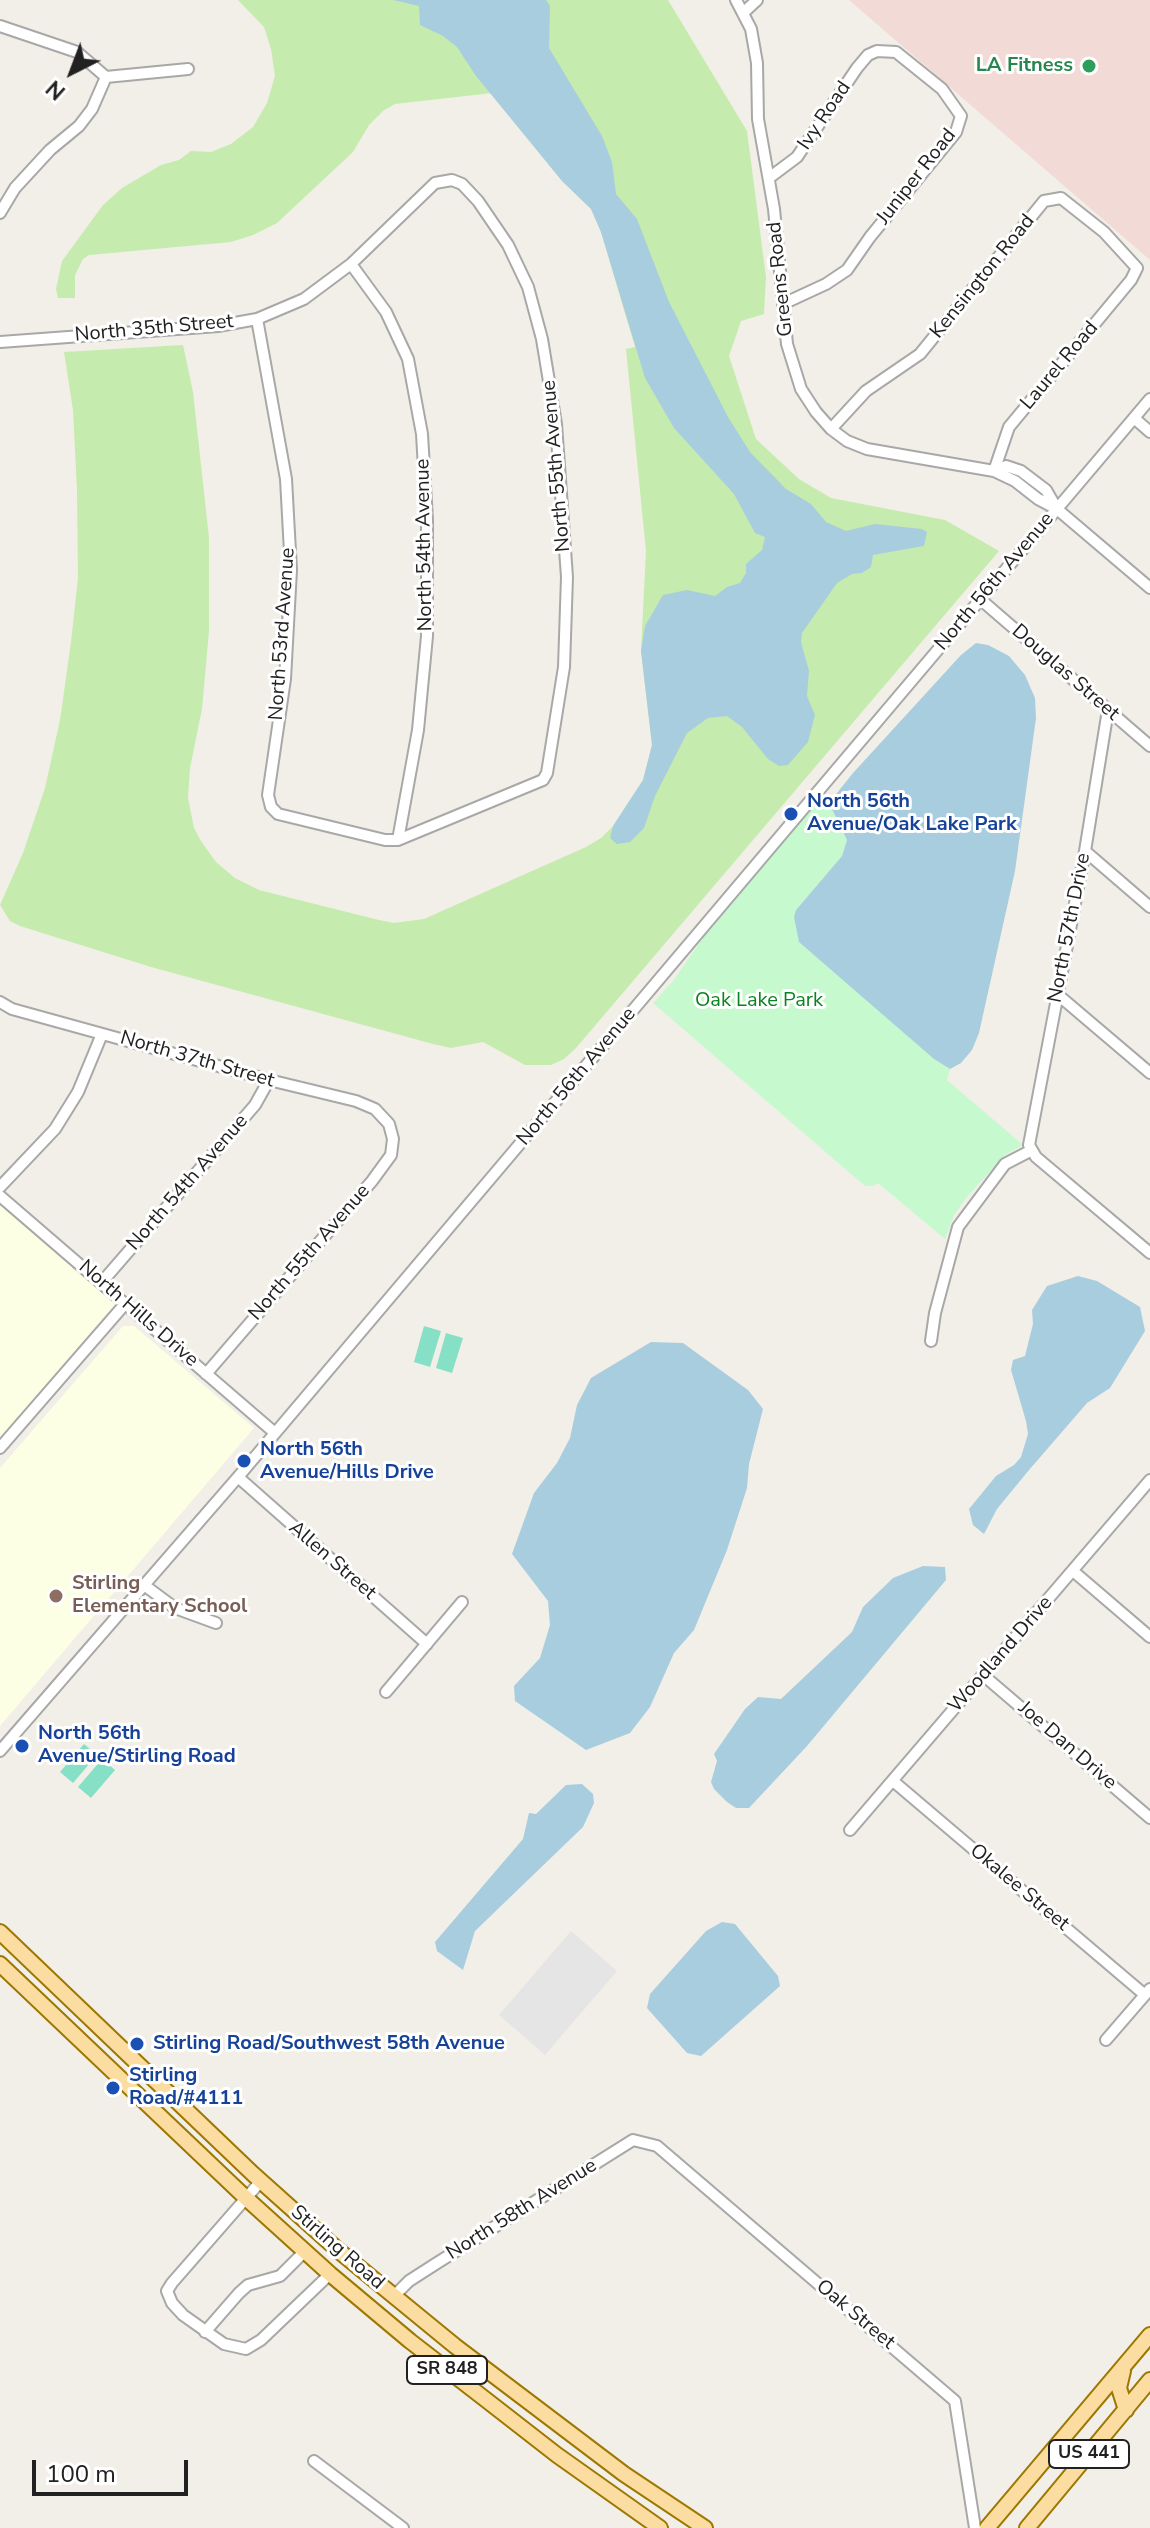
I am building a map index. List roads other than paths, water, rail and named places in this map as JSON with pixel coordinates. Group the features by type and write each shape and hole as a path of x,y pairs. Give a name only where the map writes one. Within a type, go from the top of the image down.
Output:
{"main road":[{"name":"Stirling Road","path":"0,1932 261,2181 393,2297 638,2483 705,2528"},
{"name":"Stirling Road","path":"0,1964 330,2274 410,2341 660,2528"},
{"name":"US 441","path":"987,2528 1150,2335"},
{"path":"1123,2367 1119,2388 1126,2410"},
{"name":"US 441","path":"1027,2528 1150,2380"},
{"path":"598,2484 625,2490 638,2483"}],"street":[{"name":"Greens Road","path":"736,0 751,29 757,63 758,119 769,178 785,303 787,344 801,389 831,429 847,441 867,449 994,471 1022,479 1150,588"},
{"path":"743,13 757,0"},
{"path":"0,26 77,52 106,77 188,69"},
{"name":"Ivy Road","path":"769,178 797,157 857,68 868,55 877,51"},
{"name":"Juniper Road","path":"785,303 826,284 847,270 870,237 956,132 961,116 942,89 896,52 877,51"},
{"path":"0,213 15,188 50,150 79,126 92,109 106,77"},
{"name":"North 35th Street","path":"0,342 218,326 257,319 304,299 351,264 435,183 452,180"},
{"name":"North 55th Avenue","path":"398,840 543,780 547,773 564,667 567,577 556,424 542,339 528,287 508,245 478,201 462,184 452,180"},
{"name":"Kensington Road","path":"831,429 866,391 920,354 1044,201 1061,198 1104,232 1137,268"},
{"name":"North 54th Avenue","path":"351,264 386,312 408,359 422,434 427,520 427,636 418,730 398,840"},
{"name":"Laurel Road","path":"994,471 1009,427 1131,280 1137,268"},
{"name":"North 53rd Avenue","path":"257,319 286,479 291,570 285,679 268,795 271,807 278,814 385,840 398,840"},
{"name":"North 56th Avenue","path":"0,1751 238,1477 1150,399"},
{"path":"1134,418 1150,432"},
{"name":"Douglas Street","path":"980,599 1150,746"},
{"name":"North 57th Drive","path":"1031,1148 1108,710"},
{"path":"1085,851 1150,907"},
{"path":"1057,994 1150,1073"},
{"name":"North 37th Street","path":"0,1002 12,1009 356,1101 375,1109 389,1124"},
{"path":"0,1187 55,1129 78,1092 102,1034"},
{"name":"North 54th Avenue","path":"102,1282 255,1105 269,1080"},
{"name":"North 55th Avenue","path":"206,1374 372,1181 391,1155 393,1139 389,1124"},
{"path":"931,1341 935,1313 958,1227 1005,1164 1031,1148 1036,1157 1150,1253"},
{"name":"North Hills Drive","path":"0,1196 275,1433"},
{"path":"0,1448 125,1304"},
{"name":"Allen Street","path":"238,1477 427,1644"},
{"name":"Woodland Drive","path":"850,1830 1150,1480"},
{"path":"1073,1571 1150,1637"},
{"path":"144,1585 175,1608 216,1623"},
{"path":"386,1692 462,1602"},
{"name":"Joe Dan Drive","path":"983,1675 1150,1818"},
{"name":"Okalee Street","path":"893,1781 1147,1992"},
{"path":"1106,2040 1147,1992"},
{"name":"North 58th Avenue","path":"393,2297 418,2275 633,2140 657,2146"},
{"name":"Oak Street","path":"657,2146 955,2401 975,2528"},
{"path":"261,2181 167,2291 172,2303 183,2315 224,2344 246,2349 261,2340 330,2274"},
{"path":"205,2332 248,2285 280,2276 305,2251"},
{"path":"314,2461 403,2528"}],"water":[{"path":"393,0 546,0 550,6 549,48 602,136 612,162 616,194 637,219 669,302 728,417 750,452 786,489 811,504 826,522 846,531 875,524 927,532 924,546 873,555 871,567 837,583 802,633 801,642 809,671 807,696 815,715 808,742 788,765 779,766 768,759 742,727 727,716 708,718 687,733 655,796 644,828 630,842 617,844 610,838 613,826 643,780 652,745 641,651 645,626 663,595 687,590 715,596 727,587 740,583 746,573 746,564 762,550 765,537 755,533 734,494 674,428 645,378 601,232 591,209 562,181 476,76 457,47 420,25 419,6"},
{"path":"976,643 988,645 1009,656 1025,675 1035,698 1036,718 1015,871 979,1033 972,1050 961,1063 950,1069 934,1059 799,942 794,917 796,910 842,856 847,840 829,803 961,655"},
{"path":"1078,1276 1097,1281 1140,1307 1145,1331 1110,1388 1087,1403 1029,1470 997,1509 984,1534 973,1525 969,1509 996,1476 1021,1457 1028,1434 1011,1370 1013,1360 1025,1356 1033,1324 1032,1310 1047,1286"},
{"path":"651,1342 683,1343 748,1390 763,1409 749,1464 747,1488 727,1550 694,1630 674,1653 650,1707 630,1733 586,1750 515,1701 514,1686 540,1658 550,1625 548,1601 512,1554 534,1493 557,1463 570,1438 577,1405 591,1378"},
{"path":"923,1566 945,1567 946,1580 807,1746 749,1808 736,1808 727,1802 711,1782 717,1761 714,1754 745,1709 758,1697 781,1699 852,1632 863,1607 893,1578"},
{"path":"582,1784 593,1794 594,1803 583,1827 475,1931 463,1970 437,1951 435,1942 523,1839 529,1813 536,1814 566,1785"},
{"path":"722,1922 735,1924 778,1976 780,1986 701,2056 687,2053 647,2008 650,1994 706,1931"}],"place":[{"name":"LA Fitness","path":"1089,66"},
{"name":"North 56th Avenue/Oak Lake Park","path":"791,814"},
{"name":"North 56th Avenue/Hills Drive","path":"244,1461"},
{"name":"Stirling Elementary School","path":"56,1596"},
{"name":"North 56th Avenue/Stirling Road","path":"22,1746"},
{"name":"Stirling Road/Southwest 58th Avenue","path":"137,2044"},
{"name":"Stirling Road/#4111","path":"113,2088"}],"park label":[{"name":"Oak Lake Park","path":"759,1001"}]}
